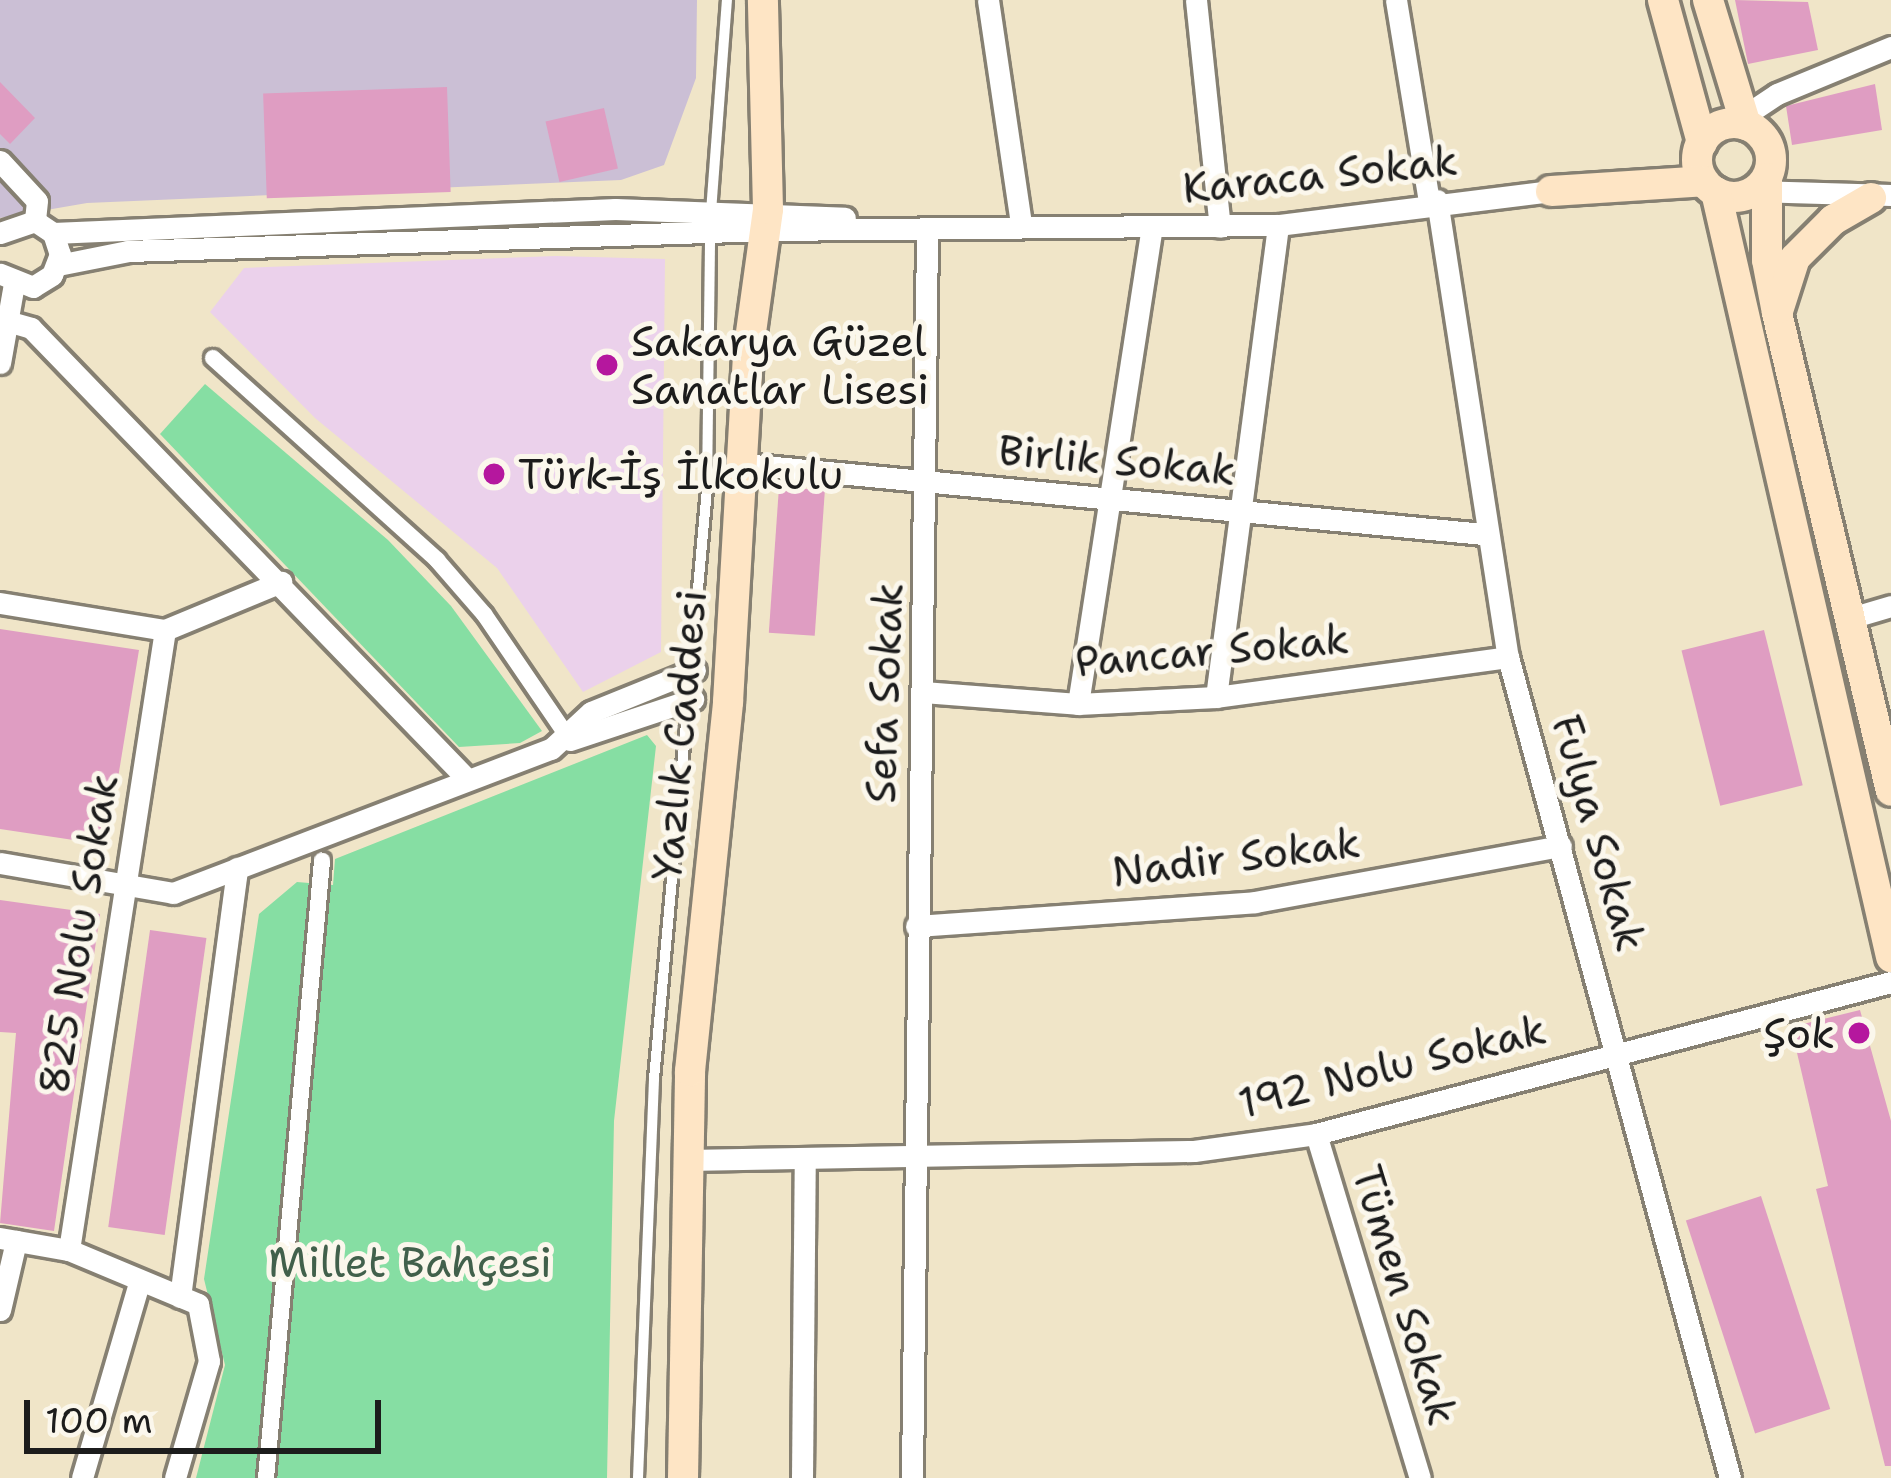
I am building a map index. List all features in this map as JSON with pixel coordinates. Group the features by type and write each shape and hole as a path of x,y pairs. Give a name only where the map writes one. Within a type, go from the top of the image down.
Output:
{"main road":[{"name":"Yazlık Caddesi","path":"683,1478 687,1160 748,354 767,220 763,0"},
{"path":"1663,0 1891,957"},
{"path":"1708,0 1741,122 1768,144 1762,187 1777,314 1890,786"},
{"path":"1704,168 1741,122"},
{"path":"1551,191 1704,168 1762,187"},
{"path":"1777,314 1796,258 1833,220 1881,197"}],"street":[{"path":"988,0 1021,224"},
{"path":"1196,0 1220,227"},
{"name":"Fulya Sokak","path":"1396,0 1433,200 1483,534 1508,657 1730,1478"},
{"path":"1741,122 1777,94 1891,47"},
{"path":"0,161 37,201 58,265"},
{"path":"1762,187 1881,197"},
{"name":"Karaca Sokak","path":"953,226 1021,224 1151,231 1278,225 1433,200 1551,191"},
{"path":"0,363 7,321 4,278 44,283 58,265 128,251 711,220"},
{"path":"0,233 44,227 711,220 953,226"},
{"path":"767,220 953,226"},
{"path":"1216,697 1278,225"},
{"name":"Sefa Sokak","path":"912,1478 910,1160 928,482 927,228"},
{"path":"1078,704 1151,231"},
{"path":"7,321 31,328 467,779"},
{"path":"214,358 437,560 484,614 570,740"},
{"name":"Birlik Sokak","path":"743,464 1483,534"},
{"path":"0,603 165,630 281,582"},
{"path":"1847,619 1891,606"},
{"name":"825 Nolu Sokak","path":"69,1250 165,630"},
{"name":"Pancar Sokak","path":"922,692 1078,704 1216,697 1508,657"},
{"path":"570,740 591,712 695,670"},
{"path":"0,863 172,893 570,740 693,699"},
{"path":"266,1478 324,836"},
{"name":"Nadir Sokak","path":"916,926 1256,902 1562,846"},
{"path":"180,1297 237,868"},
{"name":"192 Nolu Sokak","path":"687,1160 910,1160 1194,1151 1316,1134 1891,982"},
{"name":"Tümen Sokak","path":"1316,1134 1420,1478"},
{"path":"802,1478 805,1159"},
{"path":"0,1310 8,1239 69,1250 198,1304 209,1361 175,1478"},
{"path":"82,1478 140,1280"}],"lane":[{"path":"638,1478 653,1079 695,670 713,352 711,220 727,0"}],"shaded area":[{"path":"0,0 697,0 696,78 664,165 621,180 87,203 0,218"},
{"name":"Türk-İş İlkokulu","path":"556,256 665,259 661,652 583,692 497,568 315,418 210,312 244,268"}],"green space":[{"path":"205,384 388,540 451,606 542,731 520,743 459,747 160,434"},
{"name":"Millet Bahçesi","path":"647,735 656,746 614,1121 607,1478 196,1478 225,1365 204,1279 259,914 297,882 333,885 335,859"}],"building":[{"path":"1735,0 1808,2 1818,50 1748,64"},
{"path":"0,82 35,118 10,144 0,134"},
{"path":"1875,84 1882,130 1792,145 1786,106"},
{"path":"447,87 451,192 267,198 263,93"},
{"path":"604,108 618,168 559,182 546,121"},
{"path":"779,487 825,490 815,636 769,633"},
{"path":"0,629 139,650 107,845 0,829"},
{"path":"1764,630 1803,785 1720,806 1682,651"},
{"path":"0,900 100,914 54,1231 0,1223 16,1033 0,1032"},
{"path":"150,930 206,938 165,1235 108,1227"},
{"path":"1860,1010 1891,1121 1891,1466 1885,1466 1816,1189 1828,1186 1791,1027"},
{"path":"1761,1196 1830,1409 1755,1433 1686,1220"}],"place":[{"name":"Sakarya Güzel Sanatlar Lisesi","path":"607,365"},
{"name":"Türk-İş İlkokulu","path":"494,474"},
{"name":"Şok","path":"1859,1033"}]}
